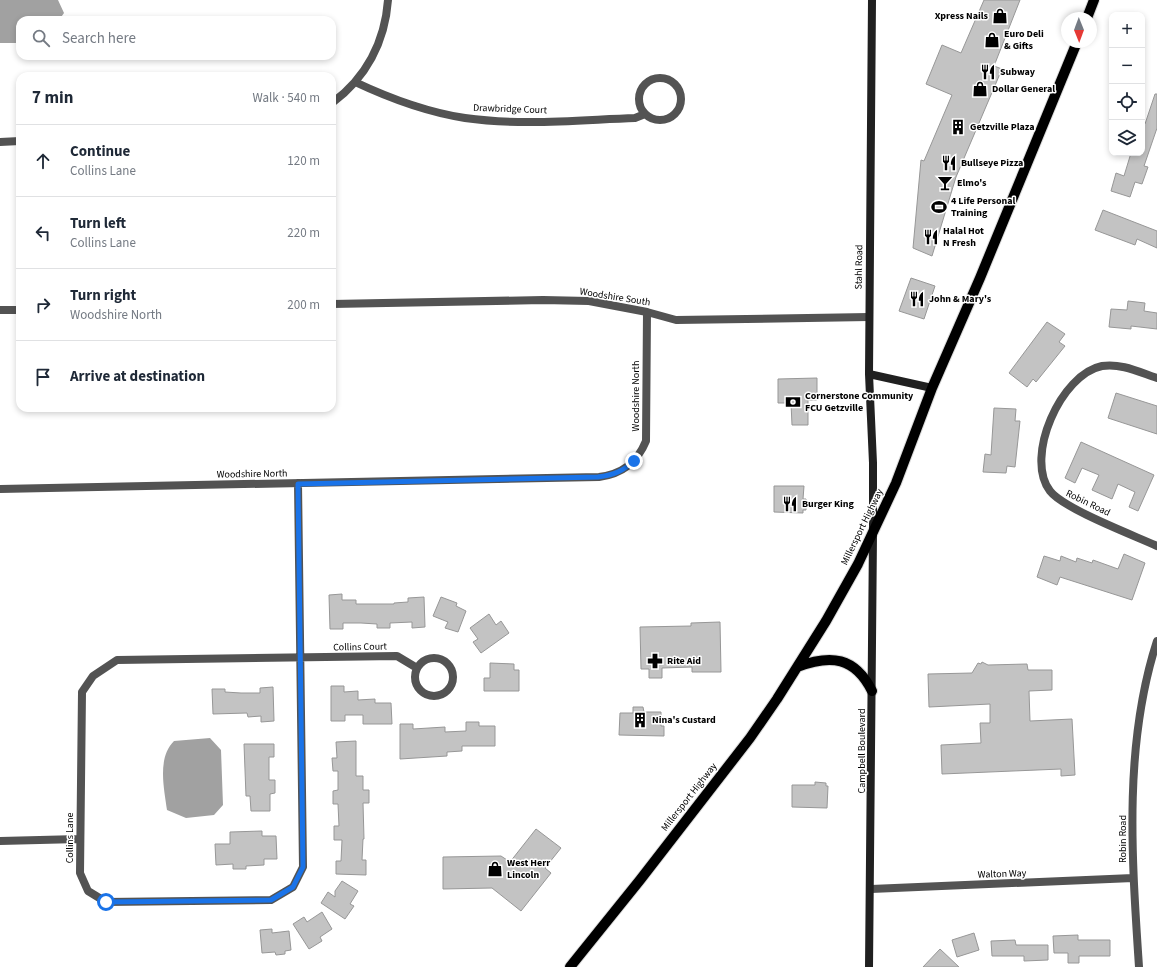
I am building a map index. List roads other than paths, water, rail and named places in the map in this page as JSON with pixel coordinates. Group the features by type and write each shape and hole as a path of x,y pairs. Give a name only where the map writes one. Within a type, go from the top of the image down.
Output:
{"main road":[{"path":"1089,12 1094,0"},
{"name":"Millersport Highway","path":"570,967 640,880 740,750 777,699 826,622 873,534 896,483 932,388 980,278 1075,48"},
{"path":"797,667 823,659 844,662 859,671 865,677 872,691"}],"street":[{"path":"336,99 355,82 374,56 387,16 388,0"},
{"name":"Stahl Road","path":"872,0 869,374 873,463 873,534"},
{"name":"Drawbridge Court","path":"355,82 408,105 444,114 487,120 522,121 635,118 645,114 658,120 671,117 680,106 681,93 678,86 666,78 659,77 646,82 639,94 641,108 645,114"},
{"path":"0,142 16,141"},
{"name":"Woodshire South","path":"336,304 543,300 589,301 646,312 676,320 869,317"},
{"path":"0,310 16,310"},
{"name":"Woodshire North","path":"0,489 298,484 598,477 612,475 623,471 634,461 641,452 646,441 646,312"},
{"name":"Robin Road","path":"1157,378 1120,366 1100,366 1081,375 1062,398 1050,421 1042,449 1041,468 1047,487 1063,503 1157,546"},
{"path":"869,374 932,388"},
{"name":"Collins Lane","path":"298,484 303,867 293,887 271,900 106,902 88,891 80,873 79,839 82,692 93,676 118,660 300,658"},
{"name":"Campbell Boulevard","path":"869,967 871,889 873,534"},
{"name":"Robin Road","path":"1139,967 1134,878 1133,818 1136,758 1142,704 1157,642"},
{"name":"Collins Court","path":"300,658 397,656 417,668"},
{"path":"440,659 450,667 452,673 451,685 443,694 437,696 425,694 417,685 415,673 417,668 427,660 440,659"},
{"path":"0,841 79,839"},
{"name":"Walton Way","path":"871,889 1134,878"}],"place":[{"name":"Xpress Nails","path":"1000,16"},
{"name":"Euro Deli & Gifts","path":"992,40"},
{"name":"Subway","path":"988,72"},
{"name":"Dollar General","path":"980,89"},
{"name":"Getzville Plaza","path":"958,127"},
{"name":"Bullseye Pizza","path":"949,163"},
{"name":"Elmo's","path":"945,183"},
{"name":"4 Life Personal Training","path":"939,207"},
{"name":"Halal Hot N Fresh","path":"931,237"},
{"name":"John & Mary's","path":"917,299"},
{"name":"Cornerstone Community FCU Getzville","path":"793,402"},
{"name":"Burger King","path":"790,504"},
{"name":"Rite Aid","path":"655,661"},
{"name":"Nina's Custard","path":"640,720"},
{"name":"West Herr Lincoln","path":"495,869"}]}
